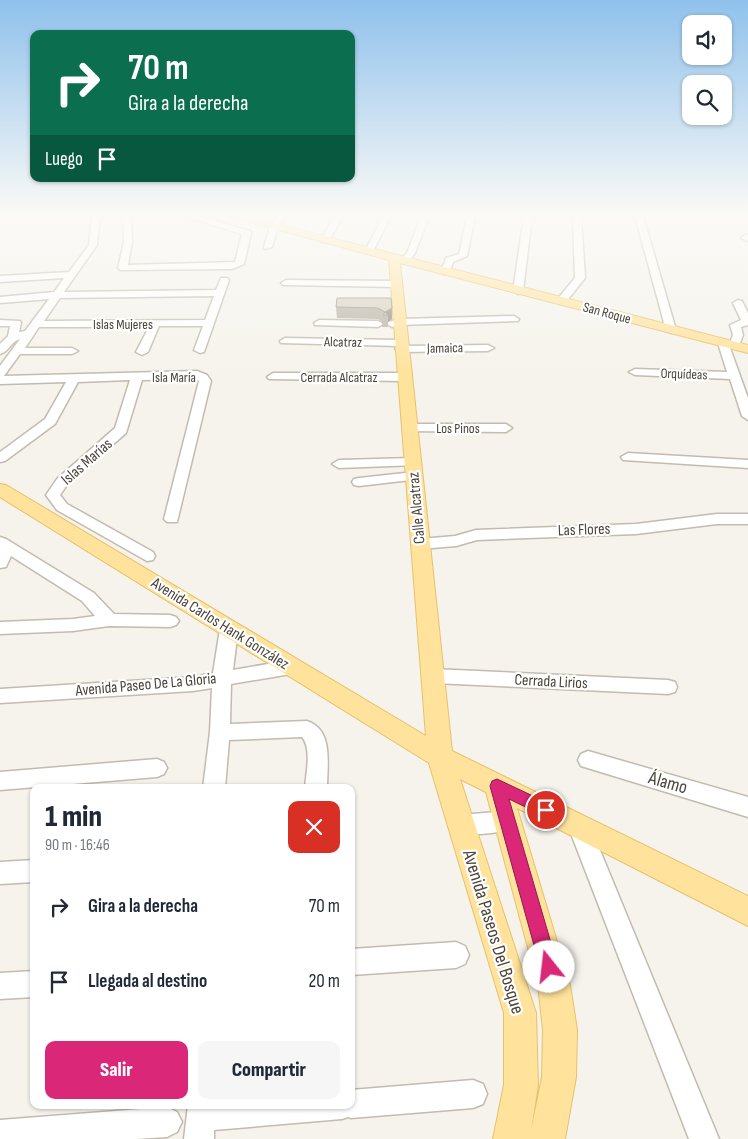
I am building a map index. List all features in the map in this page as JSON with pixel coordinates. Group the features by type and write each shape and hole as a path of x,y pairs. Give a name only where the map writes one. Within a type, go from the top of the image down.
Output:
{"main road":[{"name":"Calle Alcatraz","path":"398,269 396,284 399,334 410,428 440,757"},
{"name":"San Roque","path":"435,269 748,349"},
{"name":"Avenida Carlos Hank González","path":"0,488 229,630 440,757 748,910"},
{"name":"Avenida Paseos Del Bosque","path":"440,757 520,1013 521,1085 511,1139"},
{"path":"497,786 554,985 560,1030 559,1077 548,1139"}],"street":[{"path":"0,374 35,324 59,295 74,269"},
{"path":"518,291 521,269"},
{"path":"561,301 579,281 580,269"},
{"path":"654,269 671,330"},
{"path":"0,279 70,275"},
{"path":"200,350 224,280"},
{"path":"286,283 396,284"},
{"path":"0,300 59,295 220,293"},
{"path":"738,303 748,322 735,325 738,335 728,345 734,376 748,416"},
{"path":"378,324 321,327 399,334 514,319"},
{"path":"0,323 16,323 13,337 0,351"},
{"name":"Islas Mujeres","path":"35,324 210,323"},
{"path":"142,352 155,324"},
{"path":"13,337 28,334"},
{"name":"Alcatraz","path":"284,341 399,334"},
{"name":"Jamaica","path":"399,334 488,348"},
{"path":"17,351 72,351"},
{"name":"Orquídeas","path":"635,372 734,376"},
{"name":"Islas Marías","path":"137,377 121,430 62,482 53,494 62,507 148,556"},
{"name":"Isla María","path":"0,380 203,377 205,381 172,519"},
{"name":"Cerrada Alcatraz","path":"273,377 404,377"},
{"path":"0,458 50,421 74,379"},
{"name":"Los Pinos","path":"410,428 506,428"},
{"path":"628,457 748,464"},
{"path":"339,464 413,469"},
{"path":"359,482 413,469"},
{"name":"Las Flores","path":"420,544 456,541 476,535 636,529 717,519 748,519"},
{"path":"2,551 88,597 108,620"},
{"path":"0,628 73,625 108,620 170,621"},
{"path":"214,784 220,732 222,678 229,630"},
{"name":"Avenida Paseo De La Gloria","path":"0,696 193,684 291,667"},
{"name":"Cerrada Lirios","path":"433,676 668,687"},
{"path":"220,732 307,729 313,733 316,741 316,784"},
{"name":"Álamo","path":"588,760 748,807"},
{"path":"0,781 157,768"},
{"path":"461,825 507,821"},
{"path":"579,826 704,1139"},
{"path":"0,873 30,871"},
{"path":"355,962 456,955"},
{"path":"0,986 30,984"},
{"path":"355,1104 473,1094"},
{"path":"200,1120 304,1109"},
{"path":"0,1135 167,1122"}],"building":[{"path":"337,298 391,298 392,308 385,312 378,308 336,307"}],"route":[{"path":"546,810 497,786 549,967"}]}
